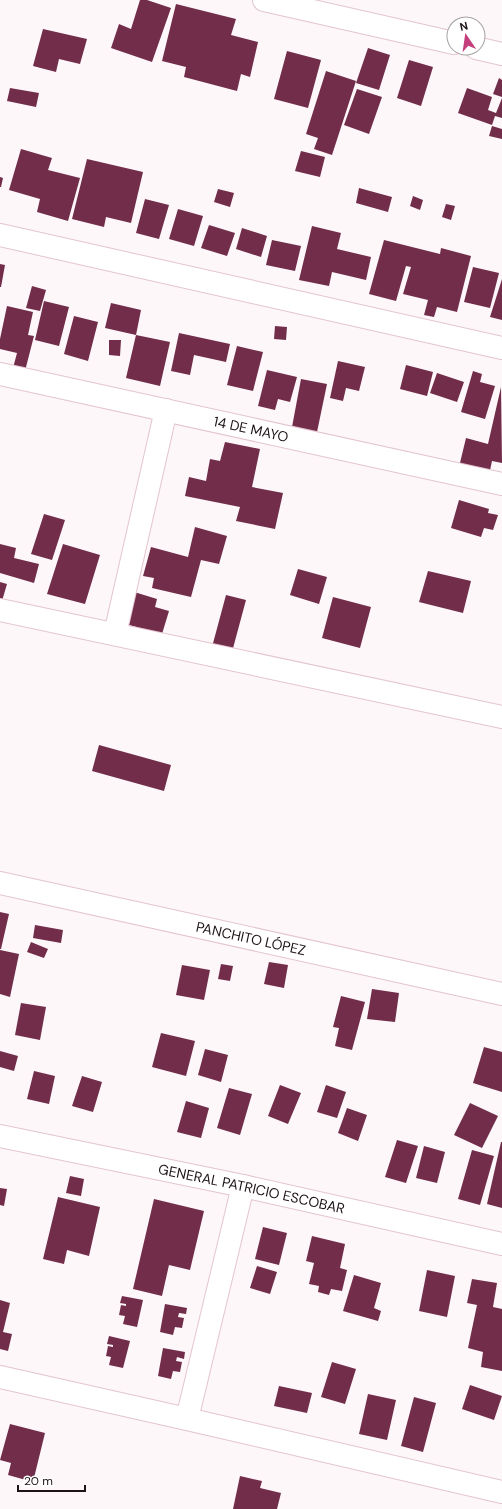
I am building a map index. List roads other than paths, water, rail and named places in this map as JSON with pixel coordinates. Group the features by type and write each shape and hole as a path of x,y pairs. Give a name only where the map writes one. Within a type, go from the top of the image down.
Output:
{"street":[{"path":"264,0 446,41"},
{"path":"486,50 502,54"},
{"path":"0,236 502,348"},
{"name":"14 DE MAYO","path":"0,374 502,484"},
{"path":"115,634 166,410"},
{"path":"0,610 502,717"},
{"name":"PANCHITO LÓPEZ","path":"0,883 502,994"},
{"name":"GENERAL PATRICIO ESCOBAR","path":"0,1136 242,1186 502,1244"},
{"path":"187,1419 242,1186"},
{"path":"0,1377 502,1492"}]}
